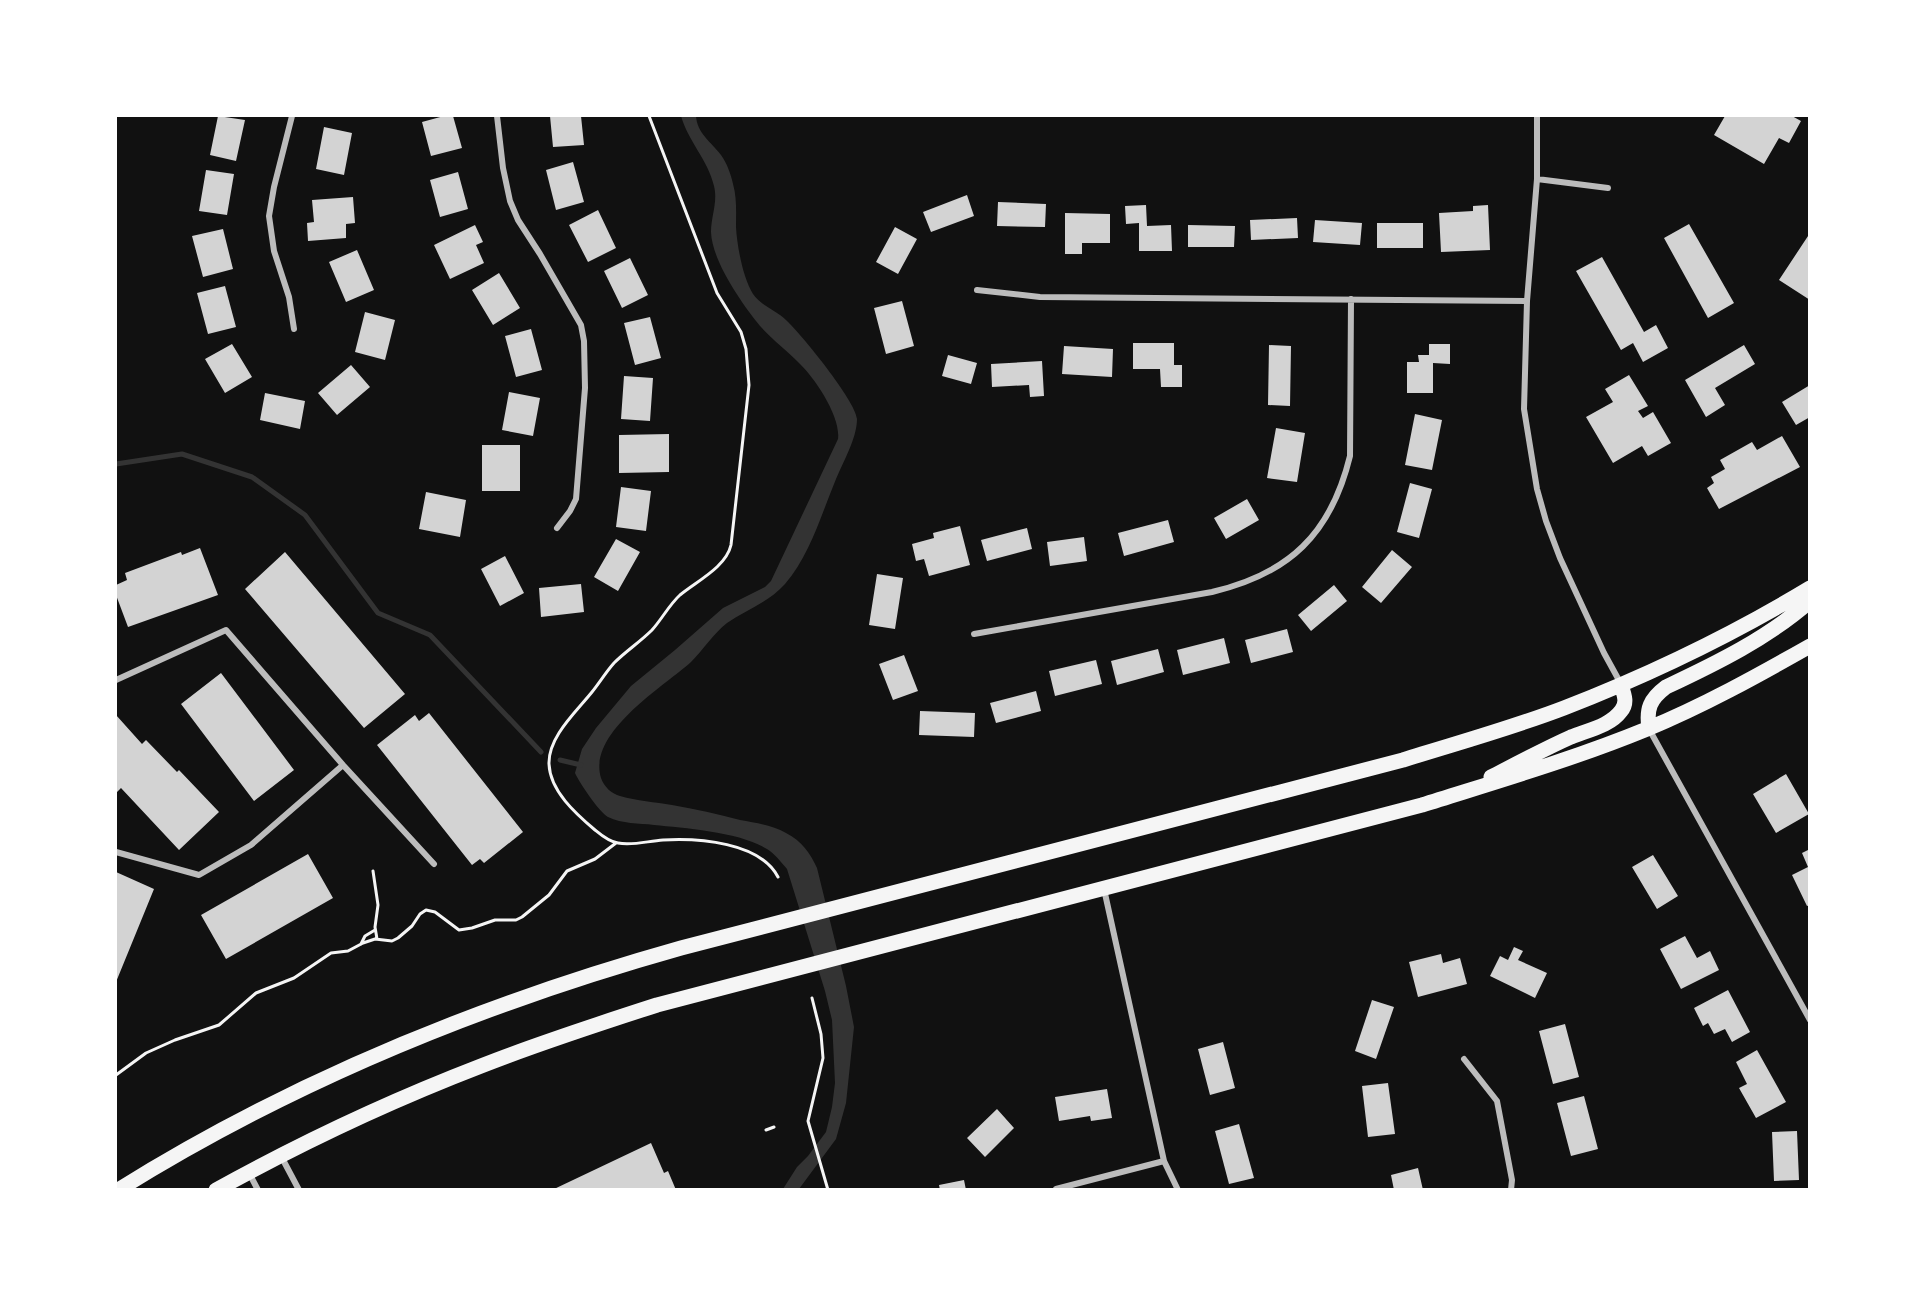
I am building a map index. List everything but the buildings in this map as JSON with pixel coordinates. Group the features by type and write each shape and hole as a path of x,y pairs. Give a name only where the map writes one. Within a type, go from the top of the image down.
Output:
{"main road":[{"path":"118,1190 294,1093 393,1049 511,1001 617,966 681,948 1403,760 1495,732 1562,709 1621,685 1692,652 1809,588"},
{"path":"1648,728 1648,707 1657,693 1737,651 1789,619 1809,601"},
{"path":"216,1190 280,1155 361,1117 479,1066 596,1024 657,1005 1422,805 1564,761 1648,728 1756,676 1809,646"},
{"path":"1456,794 1533,755 1610,721 1623,710 1625,704 1626,698 1621,685"}],"street":[{"path":"292,116 269,216 274,251 289,297 294,329"},
{"path":"497,116 503,168 510,201 518,220 581,325 584,341 585,388 576,499 570,512 557,528"},
{"path":"1537,116 1537,179 1527,301 1524,409 1537,489 1546,521 1560,558 1621,685"},
{"path":"1537,179 1608,188"},
{"path":"977,290 1040,297 1527,301"},
{"path":"974,634 1212,592 1240,585 1266,574 1289,558 1319,528 1332,507 1346,473 1350,456 1351,428 1351,299"},
{"path":"116,680 226,630 343,765 434,864"},
{"path":"1648,728 1809,1020"},
{"path":"116,852 199,875 251,845 343,765"},
{"path":"1104,888 1164,1161 1178,1190"},
{"path":"1464,1059 1497,1101 1512,1180 1511,1190"},
{"path":"280,1155 299,1190"},
{"path":"1056,1189 1164,1161"},
{"path":"248,1173 258,1190"}],"path":[{"path":"616,843 594,829 560,794 550,774 549,756 560,733 614,663 651,630 680,596 718,565 730,552 749,385 749,366 744,341 737,324 717,293 649,116"},
{"path":"116,1075 146,1053 214,1027 263,990 294,978 331,953 348,951 377,939 390,941 398,938 412,926 420,914 428,909 459,930 495,920 518,919 549,896 567,871 600,856 616,843 664,840 700,841 729,846 759,856 778,877"},
{"path":"373,871 378,905 375,930 377,939"},
{"path":"361,944 364,936 375,930"},
{"path":"812,998 821,1034 823,1058 808,1113 808,1124 828,1190"},
{"path":"766,1130 774,1127"}],"shaded area":[{"path":"681,116 696,116 702,132 721,155 728,169 735,195 739,252 743,271 753,294 760,302 786,320 815,353 848,398 857,423 852,443 814,534 794,573 772,596 722,627 691,662 630,712 605,744 600,761 601,778 609,790 620,796 698,810 781,830 801,844 817,868 854,1027 846,1103 836,1139 799,1189 783,1189 797,1167 826,1132 835,1083 832,1020 787,869 767,849 742,838 696,829 625,822 608,817 585,790 575,773 582,749 596,728 631,686 723,608 765,587 771,581 838,439 838,430 826,398 805,370 756,321 721,267 711,232 714,186"}],"waterway":[{"path":"116,464 182,454 252,477 305,515 378,613 430,635 541,752"},
{"path":"560,760 581,765"}]}
